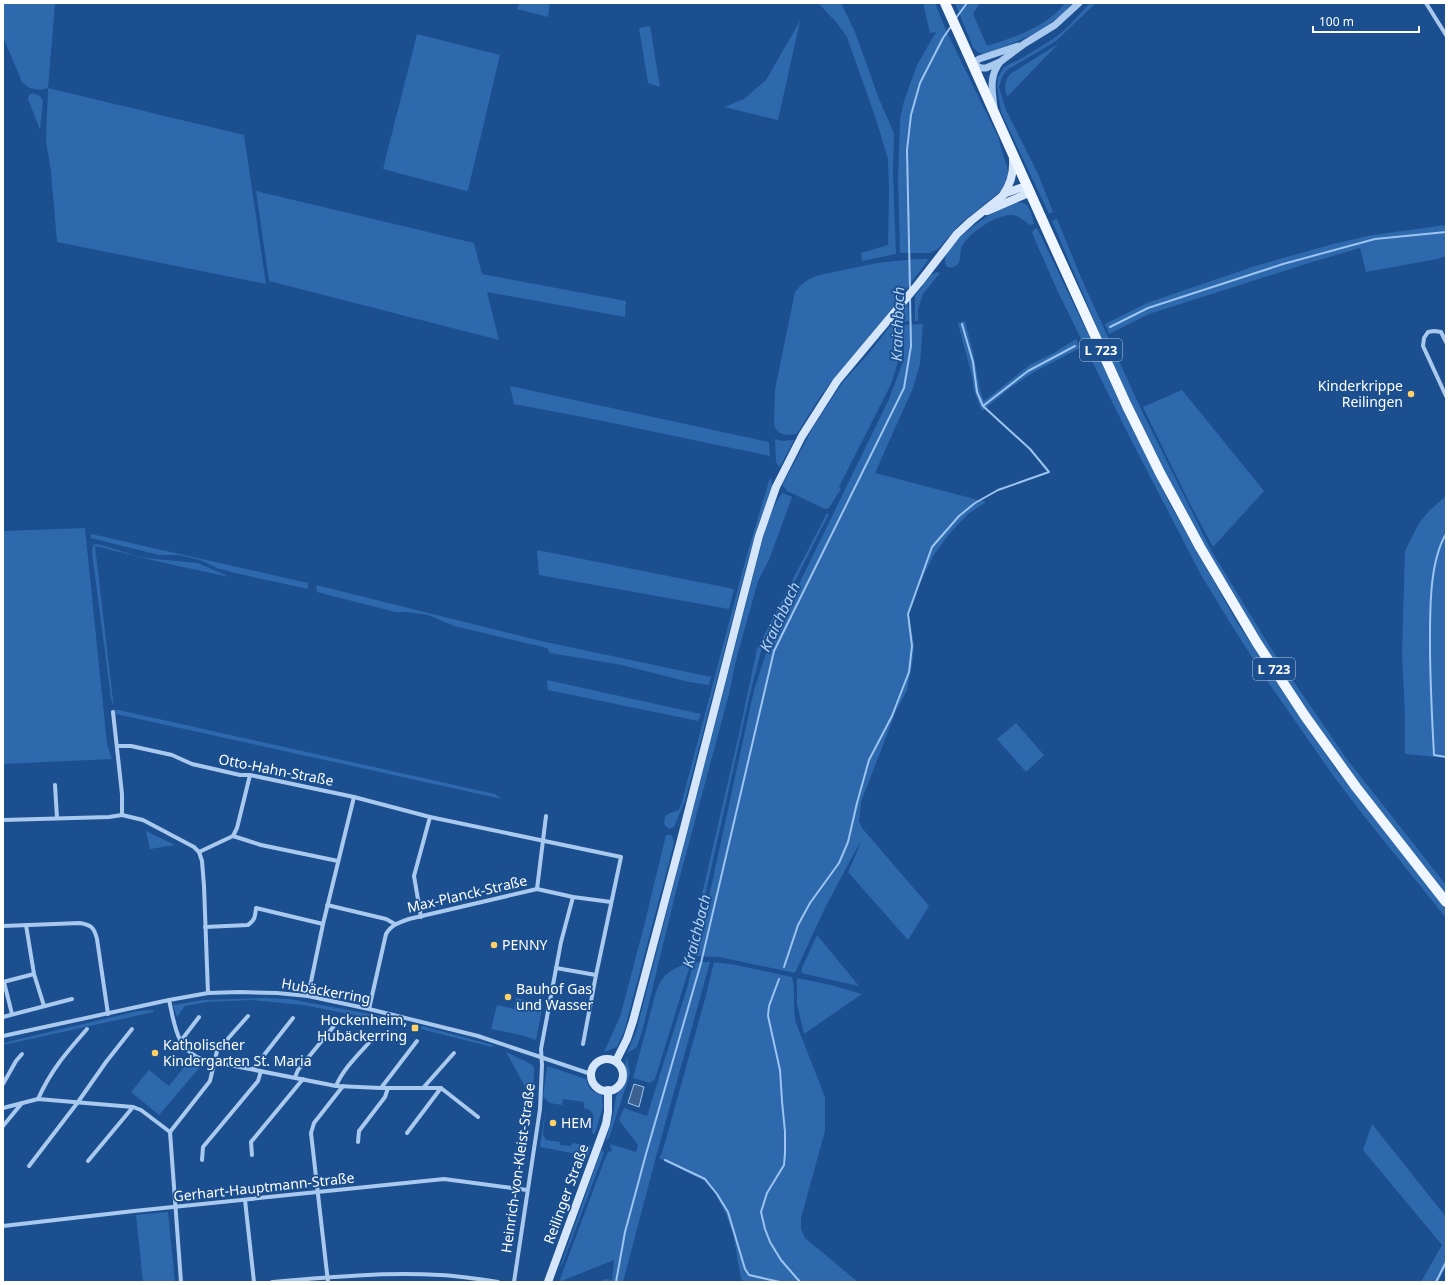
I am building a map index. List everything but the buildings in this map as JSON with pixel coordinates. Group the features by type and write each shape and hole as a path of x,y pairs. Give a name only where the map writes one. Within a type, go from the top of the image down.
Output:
{"main road":[{"name":"L 723","path":"945,3 1062,265 1138,429 1160,473 1218,578 1257,643 1305,716 1356,787 1446,902"},
{"path":"1002,196 1013,175 1013,154"},
{"path":"616,1061 627,1039 633,1021 759,536 776,487 802,436 837,381 919,283 957,234 1002,196 1016,188 1025,188 1030,191"},
{"path":"979,215 1030,191"},
{"path":"608,1059 616,1061 623,1070 623,1078 616,1088 602,1090 596,1086 593,1081 591,1074 594,1066 600,1060 608,1059"},
{"name":"Reilinger Straße","path":"548,1282 606,1124 609,1106 608,1090"}],"street":[{"path":"972,64 986,68 1000,62 1024,44 1055,25 1079,3"},
{"path":"1426,3 1446,35"},
{"path":"972,64 980,59 1024,44"},
{"path":"994,112 992,80 996,67 1000,62"},
{"path":"1446,342 1441,332 1428,332 1424,338 1424,346 1446,396"},
{"path":"112,712 122,794 122,815"},
{"name":"Otto-Hahn-Straße","path":"117,746 131,746 172,755 192,764 240,775 250,775 354,797 430,817 621,857 611,902"},
{"path":"233,836 250,775"},
{"path":"55,785 57,818"},
{"path":"308,996 327,905 354,797"},
{"path":"3,820 122,815 143,820 189,843 199,852 202,861 208,993"},
{"path":"537,889 546,816"},
{"path":"421,917 414,876 430,817"},
{"path":"199,852 233,836 261,845 338,861"},
{"name":"Max-Planck-Straße","path":"369,1009 386,934 395,924 537,889 573,897 611,902"},
{"path":"541,1057 541,1049 556,968 573,897"},
{"path":"583,1044 611,902"},
{"name":"Max-Planck-Straße","path":"327,905 386,919 395,924"},
{"path":"205,927 248,925 255,917 256,908 323,924"},
{"path":"3,926 80,922 90,924 94,929 97,938 108,1014"},
{"path":"26,925 34,974 44,1006"},
{"path":"556,968 596,975"},
{"path":"12,1014 3,982 34,974"},
{"name":"Hubäckerring","path":"3,1036 168,1000 208,993 277,993 308,996 369,1009 478,1036 591,1074"},
{"path":"3,1017 72,999"},
{"path":"168,1000 180,1042 194,1056 204,1060 302,1078 336,1086 441,1088 478,1117"},
{"path":"181,1282 170,1132 210,1082 217,1051 248,1016"},
{"path":"180,1042 199,1017"},
{"path":"253,1069 293,1018"},
{"path":"296,1077 298,1070 334,1026"},
{"path":"38,1099 44,1085 58,1063 87,1029"},
{"path":"29,1166 132,1029"},
{"path":"336,1086 338,1080 375,1036"},
{"path":"381,1088 417,1041"},
{"path":"423,1088 454,1053"},
{"path":"3,1084 16,1061 22,1054"},
{"name":"Heinrich-von-Kleist-Straße","path":"514,1282 540,1106 541,1057"},
{"path":"202,1160 203,1147 258,1081 261,1071"},
{"path":"252,1154 251,1142 302,1078"},
{"path":"328,1280 311,1129 343,1086"},
{"path":"358,1142 359,1131 384,1097 388,1088"},
{"path":"407,1133 441,1088"},
{"path":"3,1108 38,1099 133,1107 141,1110 170,1132"},
{"path":"3,1126 22,1103"},
{"path":"88,1162 133,1107"},
{"name":"Gerhart-Hauptmann-Straße","path":"3,1226 444,1179 528,1190"},
{"path":"245,1200 254,1282"},
{"path":"272,1282 328,1280 364,1274 442,1275 498,1282"}],"shaded area":[{"path":"55,3 48,88 41,90 29,88 22,82 3,37 3,4"},
{"path":"519,3 550,3 548,17 517,9"},
{"path":"816,3 841,3 855,32 879,99 894,133 893,173 896,254 862,261 861,253 888,245 888,159 876,119 847,37 837,23 820,5"},
{"path":"923,3 935,3 946,30 998,137 1009,177 1003,189 960,224 938,249 930,253 900,253 898,178 900,119 904,101 917,65 936,32 930,33"},
{"path":"955,3 980,3 973,14 987,46 1019,35 1040,25 1049,19 1065,3 1073,3 1054,21 1043,28 1021,40 986,54 982,54 973,47"},
{"path":"1090,3 1096,3 1056,41 1007,70 1002,77 999,87 1006,110 1038,174 1053,212 1049,214 1001,112 997,86 998,77 1004,67 1024,57 1053,39 1067,28"},
{"path":"800,21 778,120 724,107 744,99 766,80"},
{"path":"650,26 660,87 648,83 639,28"},
{"path":"417,34 500,55 468,190 466,191 383,169"},
{"path":"1058,44 1007,97 1005,85 1010,74"},
{"path":"48,88 244,135 266,284 57,242 51,172 46,141"},
{"path":"33,93 40,96 43,101 40,130 28,99 29,95"},
{"path":"256,191 474,243 482,274 626,301 625,317 487,292 499,340 269,281"},
{"path":"1019,202 1026,204 1031,213 1034,224 1031,225 1014,215 1005,216 991,221 971,235 962,246 958,264 953,267 947,267 945,261 946,255 960,238 993,213"},
{"path":"1057,219 1082,280 1139,405 1211,550 1270,647 1346,758 1446,885 1446,895 1335,753 1274,663 1207,552 1122,386 1052,221"},
{"path":"1446,225 1446,256 1437,259 1366,272 1360,248 1149,314 1109,334 1105,324 1147,303 1255,266 1333,244 1373,235"},
{"path":"1037,228 1170,504 1237,622 1337,771 1446,909 1446,918 1332,774 1266,679 1200,573 1127,432 1057,290 1032,233 1034,229"},
{"path":"929,259 889,312 831,382 797,434 786,435 777,431 774,424 775,389 795,292 806,281 819,275 877,263"},
{"path":"937,272 940,273 923,294 918,309 918,321 915,321 915,296 931,275"},
{"path":"908,304 909,321 901,322 899,354 891,384 839,487 841,489 829,508 825,509 787,491 783,484 812,429 842,383 868,354"},
{"path":"965,321 973,352 980,390 984,401 1031,364 1052,354 1076,339 1080,348 1034,372 1010,388 982,411 974,391 972,376 958,323"},
{"path":"923,324 920,364 913,388 875,473 986,502 968,514 950,533 933,556 915,594 909,614 914,646 907,690 896,711 861,802 859,821 862,828 929,906 908,940 848,872 862,840 824,910 795,973 719,957 696,956 754,690 767,650 889,399 904,359 904,325"},
{"path":"510,386 769,442 770,456 514,404"},
{"path":"1182,390 1264,491 1213,547 1188,500 1143,407"},
{"path":"775,439 783,441 794,440 779,467 776,462"},
{"path":"771,478 772,487 749,556 685,801 674,827 669,829 664,824 665,816 679,810 681,805 746,558"},
{"path":"783,493 792,497 769,560 758,581 675,895 643,1028 637,1047 627,1053 636,1032 762,542 771,513"},
{"path":"1446,496 1446,758 1405,754 1402,654 1405,551 1419,523 1429,511"},
{"path":"827,513 829,514 763,644 750,694 692,954 687,959 757,649"},
{"path":"85,528 107,744 112,759 3,764 3,531"},
{"path":"91,534 308,583 308,589 235,573 217,568 200,560 179,555 159,555 91,538"},
{"path":"98,544 137,556 198,563 230,577 169,564 95,546 114,707 111,698 92,553 93,545"},
{"path":"537,550 734,589 729,609 539,575"},
{"path":"316,585 541,641 711,677 709,685 689,682 622,665 550,653 547,648 454,626 428,615 395,612 317,592"},
{"path":"547,680 701,714 698,721 548,690"},
{"path":"114,709 495,794 502,799 116,714"},
{"path":"1016,723 1044,755 1026,772 997,739"},
{"path":"146,831 175,845 150,849"},
{"path":"666,835 672,835 674,843 624,1032 617,1047 604,1052 620,1017"},
{"path":"817,935 859,986 801,973"},
{"path":"710,962 623,1282 598,1282 606,1279 612,1280 614,1260 559,1282 606,1156 608,1152 612,1151 610,1144 636,1152 638,1145 619,1120 624,1108 647,1116 692,968 694,963"},
{"path":"714,962 736,965 792,977 796,1023 825,1097 825,1131 801,1218 801,1229 805,1238 858,1282 744,1282 741,1279 733,1233 725,1212 714,1192 703,1180 659,1158 662,1153"},
{"path":"686,964 688,965 689,969 655,1079 650,1083 633,1078 658,986 667,974"},
{"path":"797,978 831,985 862,994 804,1034 797,1004"},
{"path":"263,998 289,999 406,1022 405,1025 303,1005 251,1000 207,1002 185,1006 177,1017 173,1005 203,1000"},
{"path":"516,998 543,1004 536,1040 521,1035 491,1029 497,1005 514,1009"},
{"path":"153,1010 154,1012 3,1045 3,1043 138,1011"},
{"path":"422,1026 493,1045 492,1047 421,1029"},
{"path":"506,1052 531,1064 534,1067 533,1101"},
{"path":"627,1057 630,1074 609,1138 606,1140 613,1116 616,1096 626,1080 627,1074 625,1065"},
{"path":"189,1061 200,1067 159,1115 131,1092 149,1070 169,1086"},
{"path":"547,1066 586,1079 591,1090 602,1095 603,1107 595,1133 593,1134 592,1132 593,1114 588,1109 584,1108 584,1102 563,1099 562,1105 550,1103 543,1097"},
{"path":"634,1084 644,1087 639,1107 628,1103"},
{"path":"545,1112 543,1135 546,1140 560,1142 560,1145 571,1146 573,1143 591,1146 588,1156 540,1147"},
{"path":"1372,1124 1446,1217 1446,1267 1438,1282 1421,1282 1442,1245 1363,1150"},
{"path":"603,1150 604,1153 560,1267 601,1151"},
{"path":"168,1212 175,1282 143,1282 136,1215"}],"waterway":[{"name":"Kraichbach","path":"956,18 967,3"},
{"name":"Kraichbach","path":"910,289 907,150 911,115 920,83 943,38 952,25"},
{"path":"1110,327 1148,308 1283,264 1375,239 1446,232"},
{"name":"Kraichbach","path":"616,1282 625,1232 701,963 774,651 904,388 911,346 910,298"},
{"path":"962,324 973,362 977,392 983,406 1028,371 1075,346"},
{"path":"784,967 798,925 810,903 839,863 848,842 869,760 892,716 909,672 912,646 908,614 932,547 959,516 975,503 998,490 1049,472 1030,449 983,406"},
{"path":"1446,534 1440,545 1433,573 1430,632 1434,755 1446,757"},
{"path":"779,979 769,1006 768,1016 780,1070 785,1132 785,1153 784,1165 767,1193 761,1212 770,1242 781,1260 800,1282"},
{"path":"665,1160 705,1179 717,1194 728,1212 745,1269 749,1275 780,1282"},
{"path":"1436,1282 1446,1262"}],"place":[{"name":"Kinderkrippe Reilingen","path":"1411,394"},
{"name":"PENNY","path":"494,945"},
{"name":"Bauhof Gas und Wasser","path":"508,997"},
{"name":"Hockenheim, Hubäckerring","path":"415,1028"},
{"name":"Katholischer Kindergarten St. Maria","path":"155,1053"},
{"name":"HEM","path":"553,1123"}]}
